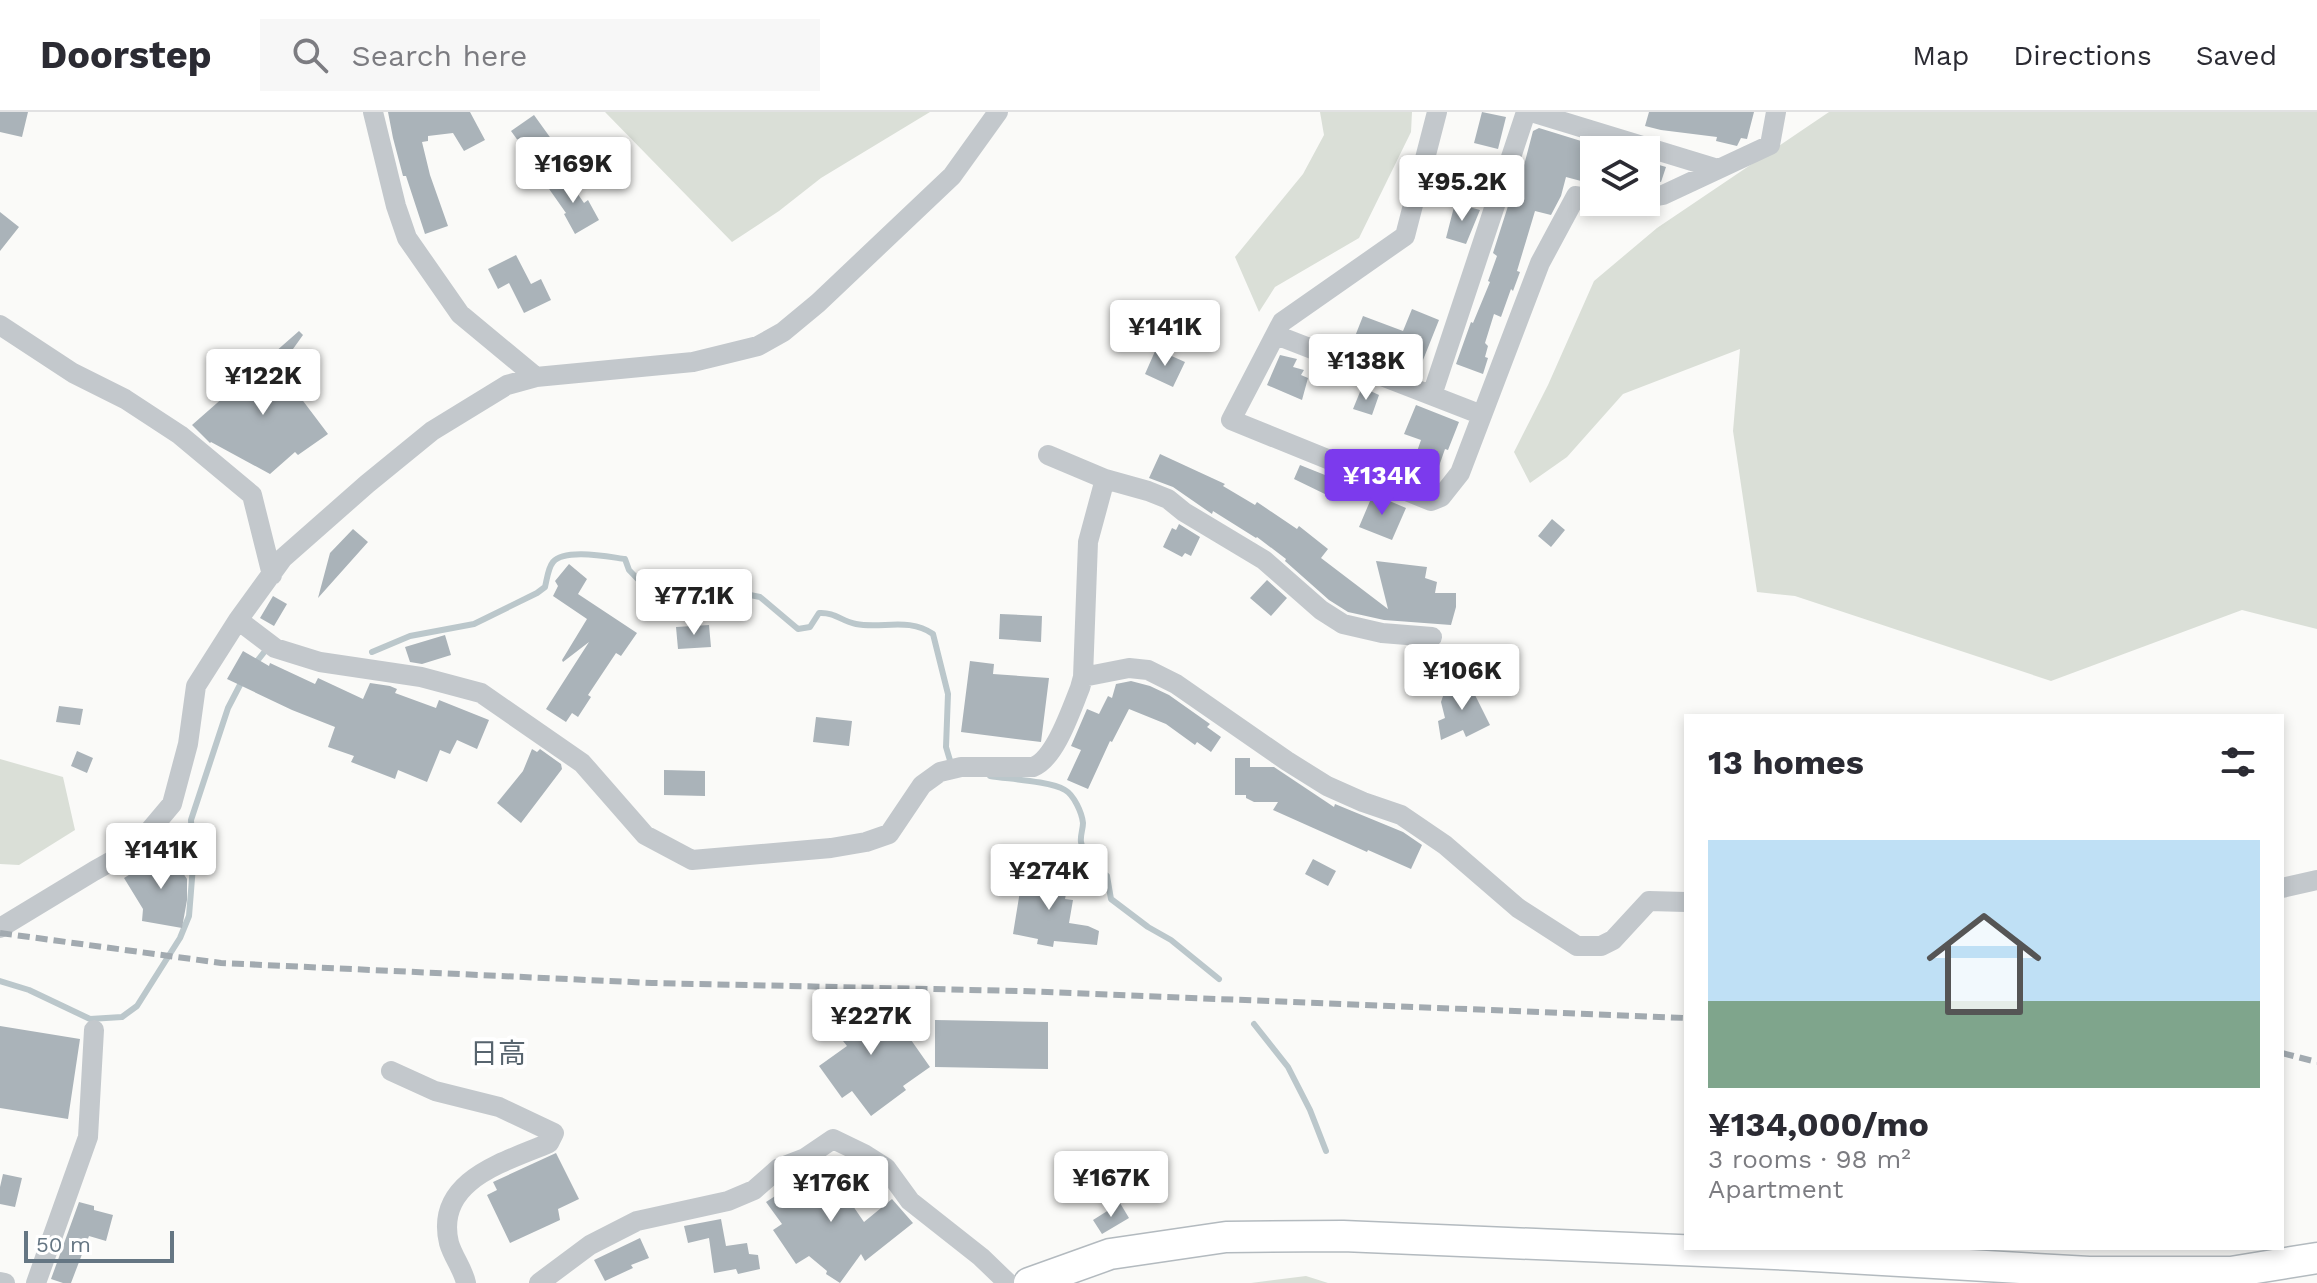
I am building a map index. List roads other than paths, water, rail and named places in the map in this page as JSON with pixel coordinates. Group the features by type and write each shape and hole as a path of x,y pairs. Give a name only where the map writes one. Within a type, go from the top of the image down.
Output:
{"street":[{"path":"373,112 407,238 460,314 536,377"},
{"path":"0,928 135,848 172,804 188,744 196,686 283,558 367,484 432,431 507,385 536,377 693,362 758,346 783,332 818,303 952,176 998,112"},
{"path":"1437,112 1405,236 1282,322 1231,420 1431,501 1441,497 1460,473 1540,263 1576,196 1580,197"},
{"path":"1432,395 1528,112 1718,169"},
{"path":"1660,196 1770,145 1776,112"},
{"path":"0,325 73,373 125,399 180,435 252,495 272,575"},
{"path":"1276,335 1482,415"},
{"path":"1048,455 1105,479 1168,499 1264,560 1321,610 1343,624 1373,632 1432,637"},
{"path":"238,620 267,642 320,662 421,677 481,693 582,763 645,835 692,860 831,848 889,834 922,785 940,772 961,767 1023,768 1040,764 1056,742 1083,677 1088,542 1105,479"},
{"path":"1083,677 1129,668 1148,670 1176,684 1327,786 1401,815 1445,845 1518,908 1577,946 1601,946 1613,940 1649,901 1684,902"},
{"path":"2284,888 2317,880"},
{"path":"36,1283 88,1137 94,1030"},
{"path":"391,1071 435,1091 499,1107 554,1133 549,1143 475,1176 455,1195 448,1217 449,1243 466,1283"},
{"path":"539,1283 590,1245 637,1221 728,1201 754,1190 779,1168 805,1158 833,1139 886,1168 910,1201 981,1257 1008,1283"},
{"path":"1029,1283 1110,1254 1226,1237 1343,1236 1796,1255 2089,1272 2231,1272 2317,1258"}],"waterway":[{"path":"372,652 410,636 474,624 537,593 545,587 553,562 567,555 588,554 625,559 629,570 656,598 677,603 711,590 730,591 760,597 798,629 810,627 819,613 825,613 856,624 914,626 933,634 948,694 946,747 952,767"},
{"path":"254,665 269,646"},
{"path":"0,981 29,990 90,1019 122,1017 137,1006 180,938 189,916 193,866 191,820 228,708 242,681"},
{"path":"990,776 1049,784 1068,792 1082,819 1082,848 1091,862 1107,876 1111,899 1171,940 1219,979"},
{"path":"1254,1024 1288,1067 1326,1151"}],"railway":[{"path":"0,933 221,963 652,983 1021,991 1684,1018"},
{"path":"2284,1054 2317,1062"}],"district":[{"name":"日高","path":"498,1053"}]}
